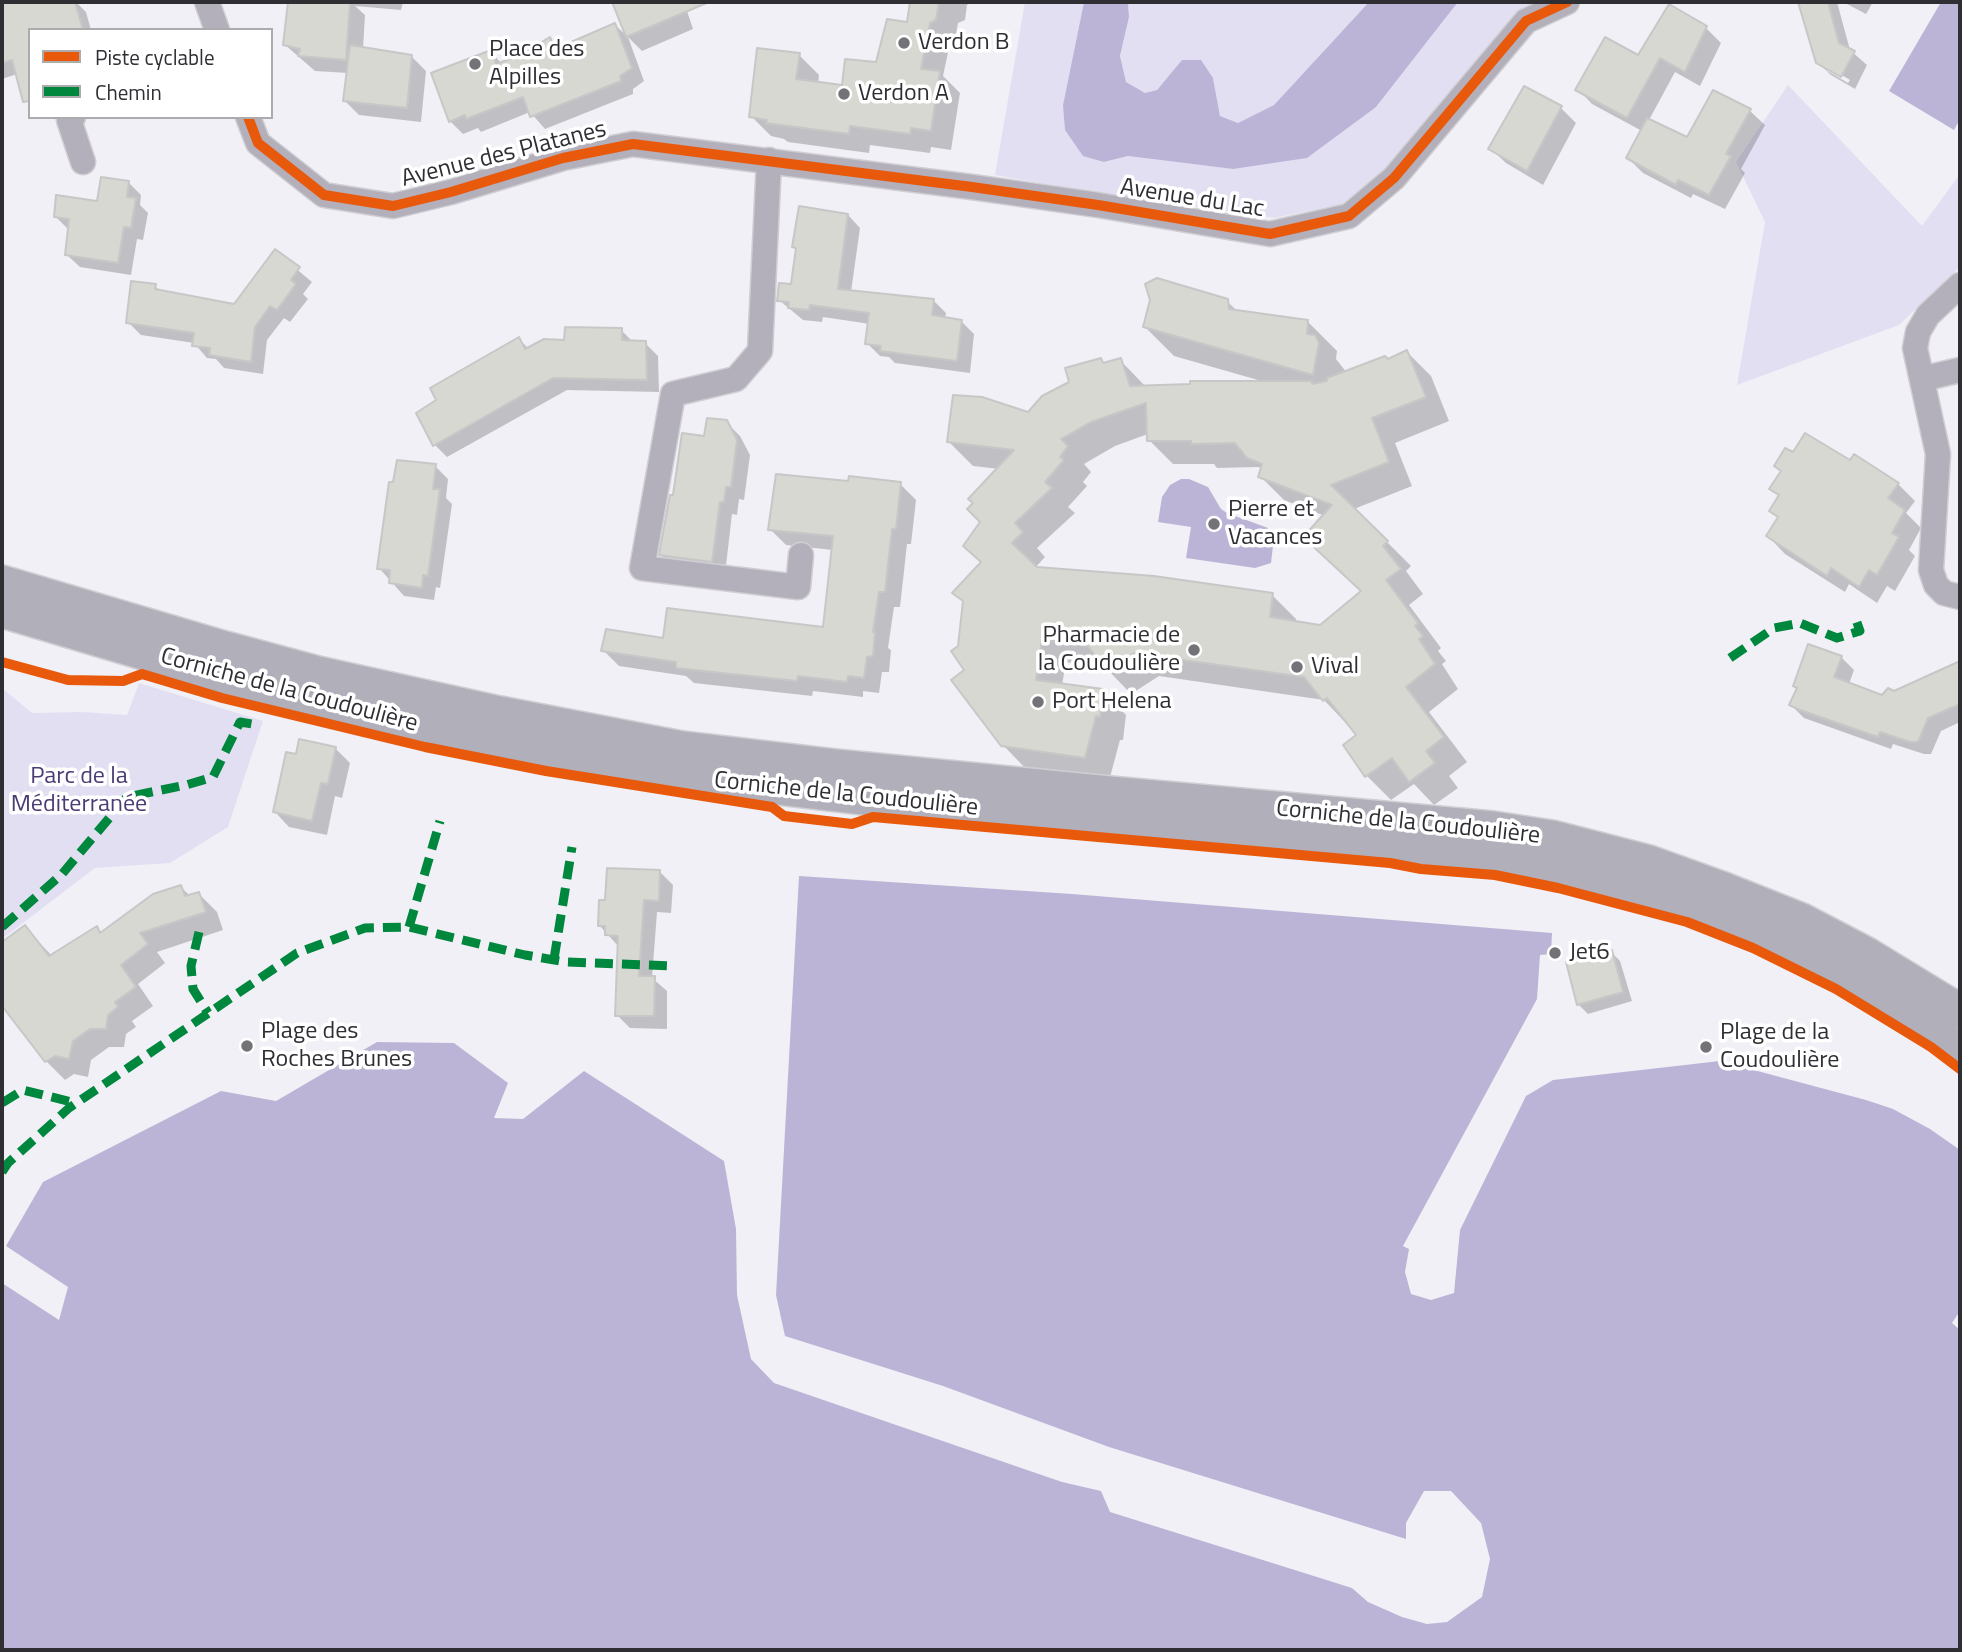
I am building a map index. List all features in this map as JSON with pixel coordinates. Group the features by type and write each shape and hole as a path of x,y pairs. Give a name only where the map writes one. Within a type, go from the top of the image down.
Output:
{"main road":[{"name":"Corniche de la Coudoulière","path":"2,582 225,648 314,671 500,713 682,747 810,763 1097,792 1493,828 1552,837 1649,862 1724,888 1801,920 1867,954 1960,1011"},
{"name":"Corniche de la Coudoulière","path":"2,611 230,679 350,710 488,740 703,779 915,804 1449,852 1544,867 1639,891 1723,918 1848,978 1960,1049"}],"street":[{"path":"207,2 215,28"},
{"name":"Avenue du Lac","path":"972,187 1270,234 1349,216 1394,178 1526,21 1567,2"},
{"path":"70,119 83,162"},
{"name":"Avenue des Platanes","path":"249,119 258,143 324,195 393,206 451,192 564,158 633,144 972,187"},
{"path":"769,160 760,351 736,379 673,394 642,568 798,587 802,555"},
{"path":"1960,285 1928,315 1918,332 1914,348 1938,454 1931,570 1936,585 1944,593 1960,597"},
{"path":"1921,377 1960,370"}],"green space":[{"path":"1025,2 1084,2 1063,105 1104,162 1128,156 1233,169 1376,107 1458,2 1552,2 1394,164 1343,204 1274,218 995,175"},
{"path":"1128,2 1369,2 1274,105 1238,123 1220,116 1213,78 1182,61 1157,90 1145,93 1125,82 1120,56 1129,17"},
{"path":"1788,85 1922,226 1960,174 1960,267 1899,325 1737,385 1765,222 1736,162"},
{"name":"Parc de la Méditerranée","path":"139,683 263,721 228,827 170,863 95,868 2,939 2,688 32,713 127,715"}],"shaded area":[{"path":"1084,2 1128,2 1129,17 1120,56 1126,82 1145,93 1157,90 1182,60 1201,60 1213,78 1220,116 1238,123 1274,105 1369,2 1458,2 1376,107 1307,158 1233,169 1128,156 1104,162 1083,156 1065,130 1063,105"},
{"path":"1941,2 1960,2 1960,119 1954,130 1889,91"},
{"name":"Pierre et Vacances","path":"1181,479 1189,479 1208,487 1221,509 1227,513 1268,528 1274,537 1271,563 1255,568 1186,558 1191,527 1158,522 1162,497 1170,485"},
{"path":"799,876 1072,894 1552,933 1551,954 1540,955 1537,999 1403,1246 1409,1249 1405,1272 1411,1294 1431,1300 1454,1293 1460,1230 1526,1096 1553,1080 1720,1061 1866,1100 1893,1109 1930,1129 1960,1150 1960,1311 1952,1323 1960,1330 1960,1650 2,1650 2,1283 59,1320 68,1287 6,1246 43,1182 221,1091 276,1101 377,1042 454,1043 508,1083 494,1118 523,1119 584,1071 724,1161 736,1229 737,1295 751,1359 774,1383 1062,1482 1101,1491 1110,1512 1352,1588 1368,1602 1402,1617 1427,1624 1447,1622 1482,1597 1490,1559 1481,1523 1451,1491 1424,1491 1406,1523 1406,1539 1109,1447 943,1386 785,1336 776,1295"}],"building":[{"path":"2,2 75,2 82,28 28,28 28,101 23,102 12,60 2,63"},
{"path":"288,2 350,2 346,60 298,56 300,49 283,45"},
{"path":"612,2 709,2 626,37"},
{"name":"Verdon A","path":"910,2 939,2 936,20 930,23 921,69 940,71 931,131 911,128 910,134 850,126 849,134 766,123 767,120 749,117 757,48 800,53 796,79 842,85 845,59 876,62 887,19 907,22"},
{"path":"1798,2 1828,2 1839,43 1855,51 1841,77 1816,63"},
{"path":"1669,4 1707,26 1685,72 1660,58 1627,118 1575,90 1605,37 1638,55"},
{"path":"615,23 632,68 620,76 621,81 530,117 523,97 466,119 465,115 449,122 431,73 491,50 496,64 518,56 550,37 555,49"},
{"path":"350,45 412,55 407,108 343,101"},
{"path":"1524,86 1562,106 1527,171 1488,149"},
{"path":"1713,90 1751,109 1726,154 1731,156 1709,195 1678,180 1676,185 1626,158 1647,118 1687,137"},
{"path":"101,177 129,181 127,197 136,198 131,228 124,227 118,263 65,255 69,219 54,217 56,195 97,201"},
{"path":"799,206 848,214 838,289 934,299 932,315 962,320 957,361 880,351 881,346 865,344 869,313 810,305 809,310 788,308 789,302 777,301 779,283 791,284 796,248 792,247"},
{"path":"275,249 300,267 291,280 296,284 277,310 270,306 255,327 251,362 209,355 210,348 192,346 194,333 126,323 131,281 156,284 155,289 234,304"},
{"path":"1157,278 1228,299 1229,309 1308,320 1307,334 1315,335 1319,343 1313,375 1143,327 1150,300 1145,284"},
{"path":"565,327 622,328 622,340 646,341 647,380 553,378 433,446 416,413 436,400 430,388 519,337 525,349 544,339 564,340"},
{"path":"1407,350 1426,397 1372,418 1389,462 1331,485 1388,541 1383,546 1401,569 1386,580 1418,623 1415,626 1423,636 1419,639 1435,664 1406,687 1444,737 1426,751 1435,763 1409,782 1392,758 1365,777 1343,745 1356,735 1327,698 1323,701 1304,677 1134,653 1106,671 1088,646 1042,639 1036,680 1103,689 1100,717 1096,716 1085,758 1001,746 951,680 964,670 951,651 958,646 963,601 952,593 981,562 963,546 980,522 967,509 973,503 968,499 1014,450 947,442 953,395 982,397 1028,412 1042,396 1069,382 1065,368 1101,358 1103,363 1121,358 1130,386 1190,384 1190,381 1312,381 1312,384 1327,381 1327,378 1385,356 1388,359","holes":["1146,403 1147,441 1235,443 1247,458 1262,464 1258,477 1332,505 1303,537 1361,591 1320,625 1270,617 1273,593 1154,576 1037,567 1012,543 1023,532 1015,523 1052,488 1045,482 1064,460 1060,457 1068,446 1061,439 1091,422"]},
{"path":"707,418 727,420 737,440 731,487 726,487 724,502 720,502 712,562 659,555 670,495 673,495 682,433 704,436"},
{"path":"1805,433 1850,460 1854,454 1899,483 1888,498 1905,510 1892,533 1899,537 1877,575 1869,570 1859,587 1831,568 1827,576 1766,536 1778,517 1769,511 1779,495 1769,489 1781,471 1774,466 1785,448 1793,452"},
{"path":"397,460 436,464 433,489 440,489 428,576 423,575 422,588 389,583 390,570 377,569 389,482 393,482"},
{"path":"776,474 848,481 849,476 901,482 896,529 892,529 885,592 879,592 873,632 873,656 867,657 864,678 848,676 847,682 798,676 797,681 676,668 676,662 601,651 606,629 663,638 667,608 823,627 833,536 768,530"},
{"path":"1808,644 1842,656 1834,677 1882,695 1888,688 1894,691 1960,661 1960,704 1928,718 1918,742 1880,732 1878,737 1800,710 1789,705 1797,688 1793,686"},
{"path":"299,739 336,747 328,784 321,783 312,821 273,812 286,752 296,754"},
{"path":"607,868 660,870 659,901 644,900 639,976 655,976 654,1016 615,1016 618,936 605,935 605,926 598,926 599,900 605,900"},
{"path":"181,885 185,896 199,892 206,912 140,933 148,944 121,965 136,987 115,1002 118,1007 108,1015 106,1029 90,1029 73,1041 69,1059 55,1056 45,1062 2,1006 2,942 25,925 49,956 97,926 100,933 153,894"},
{"path":"1612,950 1623,992 1577,1005 1566,962"}],"marked path":[{"path":"1730,658 1774,628 1800,623 1837,638 1860,631 1855,617"},
{"path":"2,927 62,874 127,797 213,777 240,722 252,724"},
{"path":"409,927 440,821"},
{"path":"554,959 572,847"},
{"path":"2,1172 8,1163 69,1108 297,953 365,928 409,927 566,962 674,966"},
{"path":"199,932 191,966 193,989 208,1013"},
{"path":"2,1103 23,1090 76,1103"}],"cycle path":[{"path":"249,119 258,143 324,195 393,206 451,192 563,158 633,144 972,187 1270,234 1349,216 1394,178 1526,21 1567,2"},
{"path":"2,662 68,680 123,681 142,674 222,698 425,747 546,771 772,807 784,816 852,824 873,817 1390,863 1421,869 1495,875 1558,888 1687,922 1753,948 1836,989 1931,1047 1960,1069"}],"place":[{"name":"Verdon B","path":"904,43"},
{"name":"Place des Alpilles","path":"475,64"},
{"name":"Verdon A","path":"844,94"},
{"name":"Pierre et Vacances","path":"1214,524"},
{"name":"Pharmacie de la Coudoulière","path":"1194,650"},
{"name":"Vival","path":"1297,667"},
{"name":"Port Helena","path":"1038,702"},
{"name":"Jet6","path":"1555,953"},
{"name":"Plage des Roches Brunes","path":"247,1046"},
{"name":"Plage de la Coudoulière","path":"1706,1047"}]}
